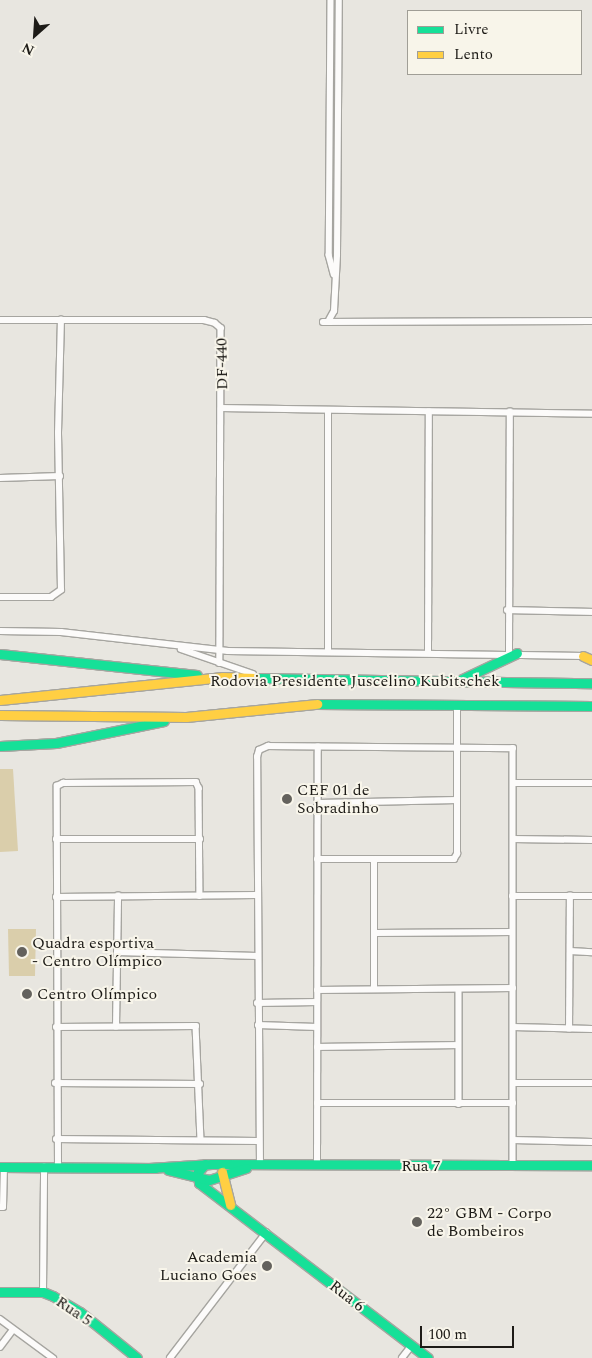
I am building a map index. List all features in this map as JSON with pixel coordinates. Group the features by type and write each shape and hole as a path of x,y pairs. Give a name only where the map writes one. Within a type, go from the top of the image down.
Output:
{"main road":[{"path":"456,682 513,653"},
{"path":"0,654 223,677"},
{"name":"Rodovia Presidente Juscelino Kubitschek","path":"0,700 223,677 592,683"},
{"name":"Rodovia Presidente Juscelino Kubitschek","path":"0,715 186,717 298,704 592,706"},
{"path":"0,746 56,742 186,717"},
{"path":"197,1179 208,1164 224,1176 230,1205"},
{"name":"Rua 7","path":"2,1167 149,1168 208,1164 250,1166 592,1165"},
{"name":"Rua 7","path":"149,1168 173,1171 197,1179 209,1180 250,1166"},
{"name":"Rua 6","path":"197,1179 428,1358"},
{"name":"Rua 5","path":"0,1292 43,1292 80,1312 137,1358"}],"street":[{"path":"331,0 329,255 335,281"},
{"path":"339,0 334,311 326,321 592,321"},
{"name":"DF-440","path":"0,320 214,323 222,333 220,663"},
{"path":"0,598 51,597 61,590 58,433 61,320"},
{"path":"223,408 592,414"},
{"path":"328,411 328,652"},
{"path":"428,653 429,412"},
{"path":"510,412 507,610 513,653"},
{"path":"0,478 60,476"},
{"path":"507,610 592,612"},
{"path":"0,631 61,632 220,650 513,653 589,657"},
{"path":"172,646 264,679"},
{"path":"317,859 454,859 457,854 457,705"},
{"path":"260,1166 258,1141 256,895 260,750 268,746 513,748 513,1166"},
{"path":"317,1166 318,747"},
{"path":"58,1167 55,1083 58,786 63,783 196,782 199,788 200,896"},
{"path":"513,784 592,784"},
{"path":"318,803 457,800"},
{"path":"56,839 200,839"},
{"path":"513,839 592,840"},
{"path":"374,860 374,989"},
{"path":"56,897 256,895"},
{"path":"116,1027 118,896"},
{"path":"512,896 592,896"},
{"path":"569,1029 570,896"},
{"path":"374,933 512,932"},
{"path":"570,951 592,952"},
{"path":"118,952 257,956"},
{"path":"317,990 512,988"},
{"path":"458,990 459,1104"},
{"path":"257,1003 317,1002"},
{"path":"258,1025 317,1027"},
{"path":"56,1028 196,1026 201,1140"},
{"path":"513,1027 592,1029"},
{"path":"317,1047 458,1045"},
{"path":"55,1083 200,1084"},
{"path":"513,1083 592,1084"},
{"path":"317,1103 513,1103"},
{"path":"56,1140 258,1141"},
{"path":"513,1140 592,1142"},
{"path":"0,1207 3,1207 2,1167"},
{"path":"43,1292 44,1167"},
{"path":"170,1358 266,1233"},
{"path":"0,1319 53,1358"},
{"path":"0,1347 13,1330"},
{"path":"402,1358 412,1345"}],"shaded area":[{"path":"0,769 13,769 18,851 0,852"},
{"name":"Quadra esportiva - Centro Olímpico","path":"8,929 36,929 35,976 9,976"}],"traffic: fast":[{"path":"460,680 517,653"},
{"path":"0,654 197,675"},
{"path":"255,678 592,683"},
{"path":"317,704 592,706"},
{"path":"0,746 56,743 164,721"},
{"path":"205,1164 198,1172 199,1183 428,1358"},
{"path":"149,1168 212,1164 592,1165"},
{"path":"0,1167 155,1168"},
{"path":"168,1170 209,1180 246,1168"},
{"path":"0,1292 43,1292 53,1296 80,1312 137,1358"}],"traffic: slow":[{"path":"583,656 592,660"},
{"path":"0,700 223,677 255,678"},
{"path":"0,715 186,717 317,704"},
{"path":"222,1172 230,1205"}],"place":[{"name":"CEF 01 de Sobradinho","path":"287,799"},
{"name":"Quadra esportiva - Centro Olímpico","path":"22,952"},
{"name":"Centro Olímpico","path":"27,994"},
{"name":"22° GBM - Corpo de Bombeiros","path":"417,1222"},
{"name":"Academia Luciano Goes","path":"267,1266"}]}
